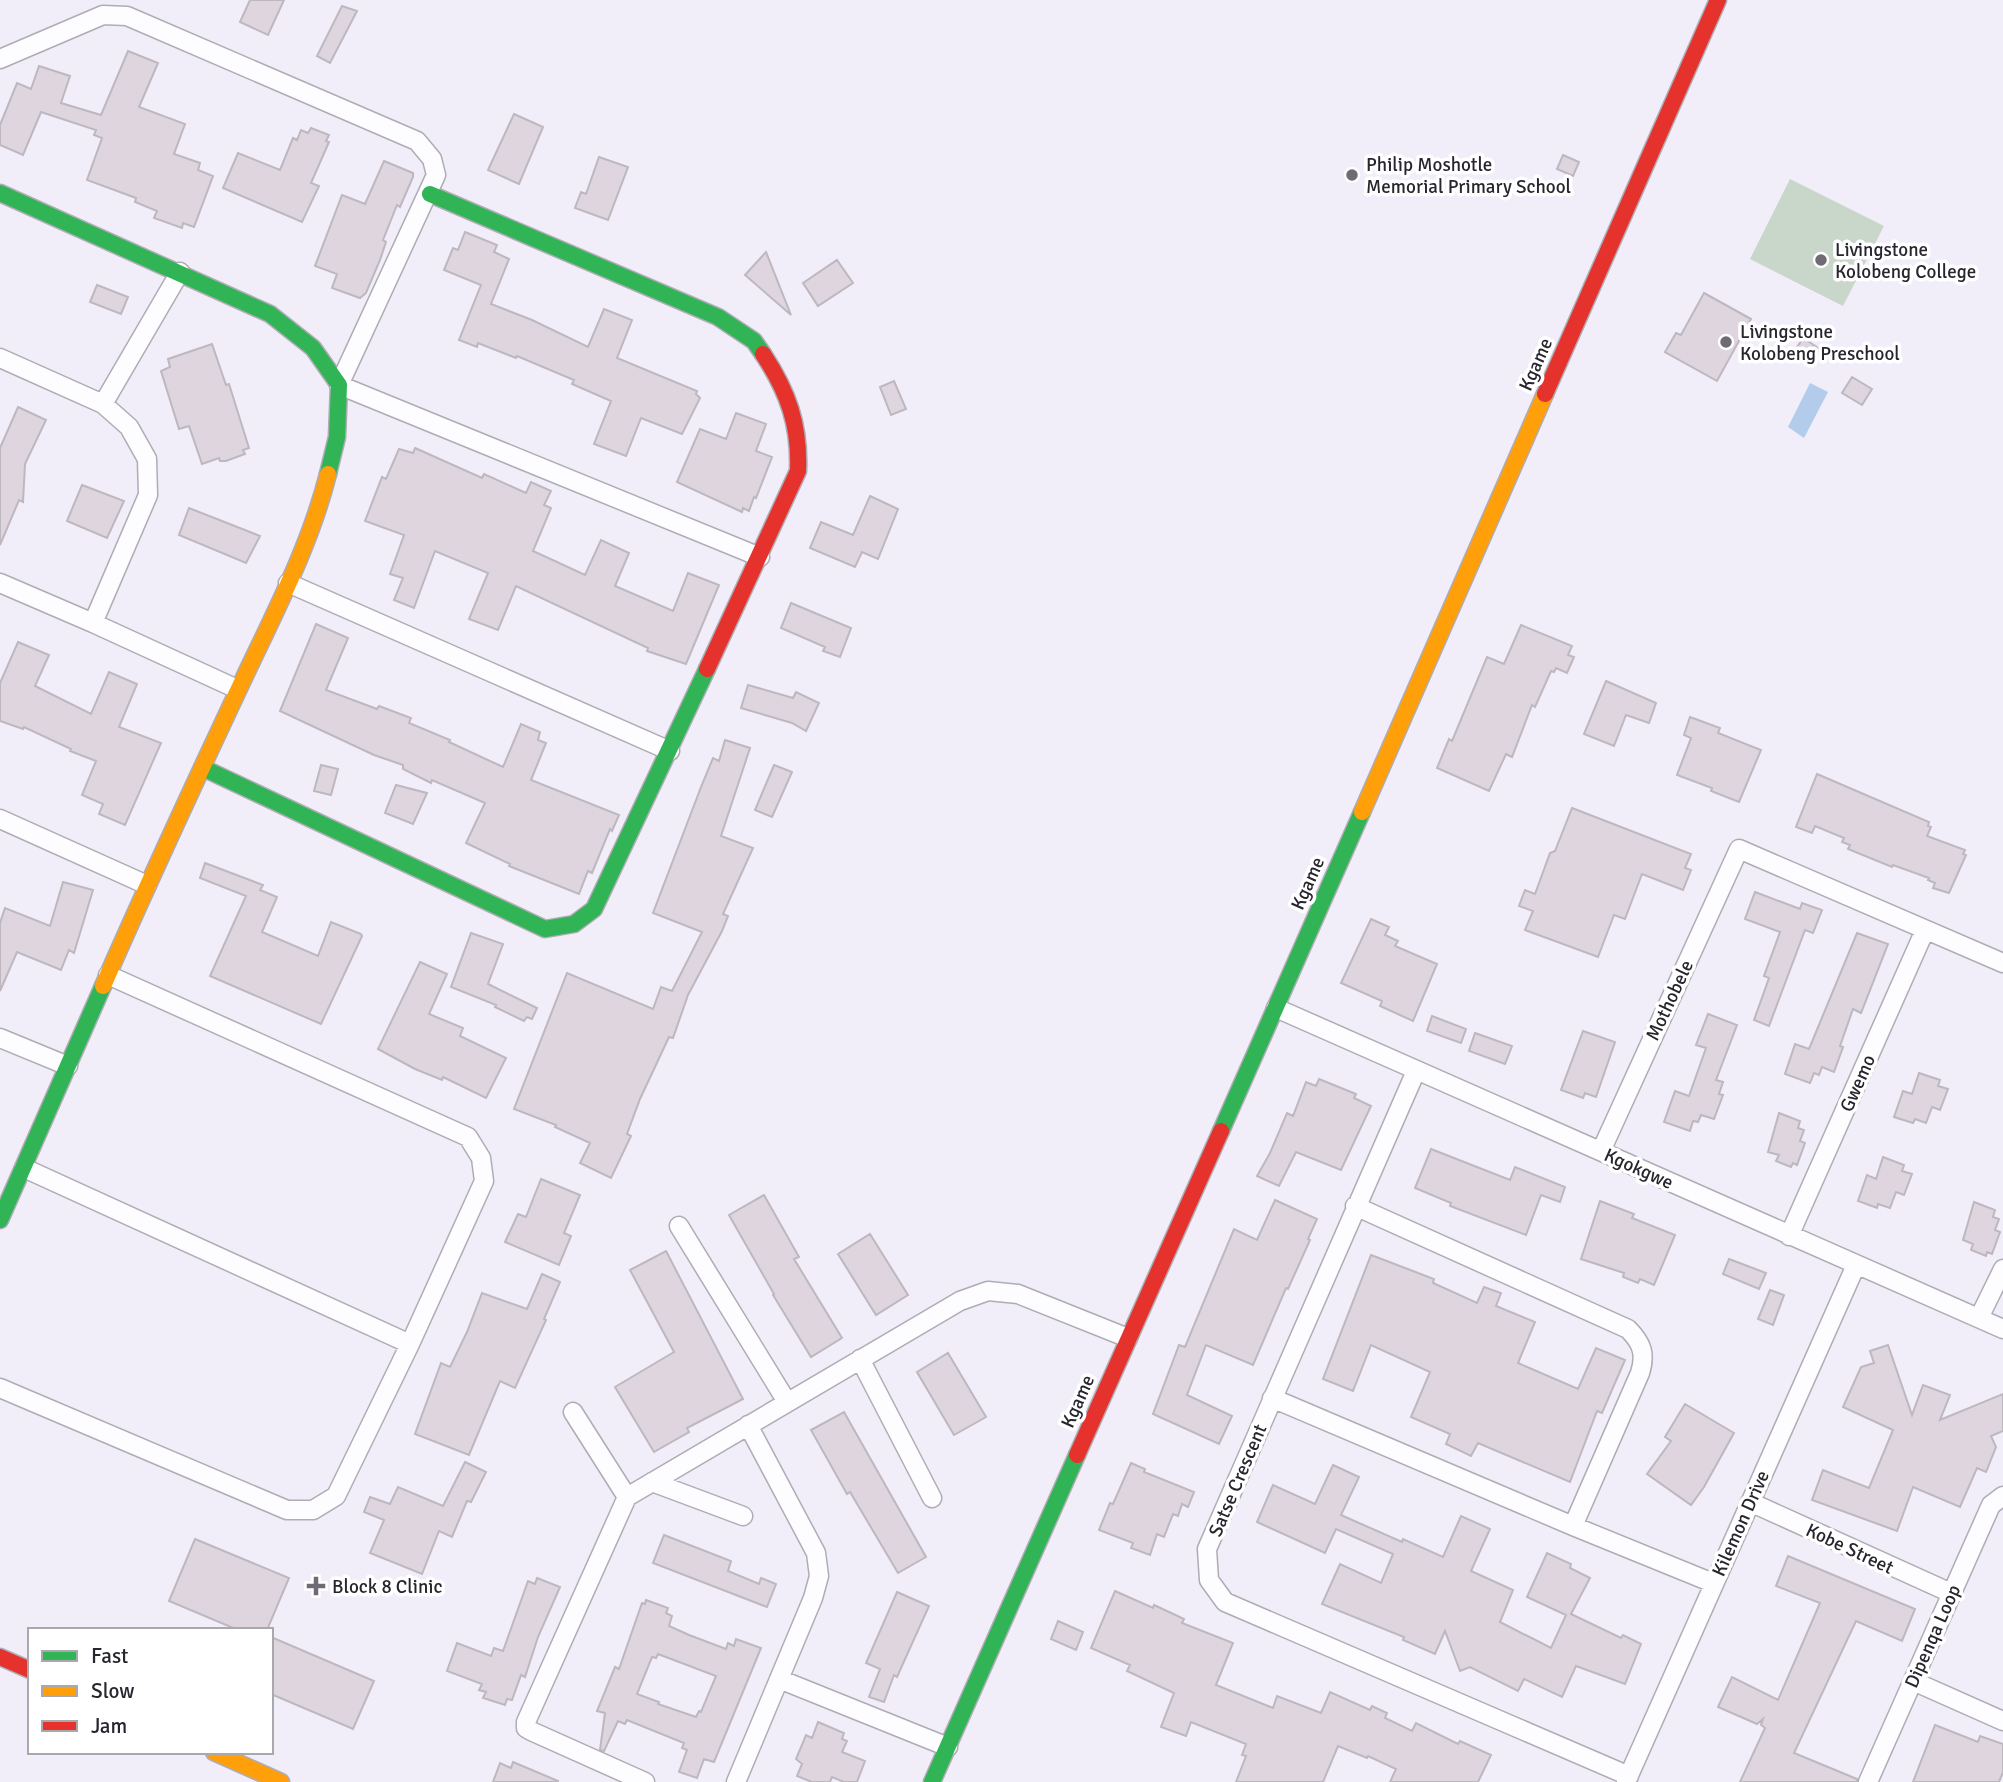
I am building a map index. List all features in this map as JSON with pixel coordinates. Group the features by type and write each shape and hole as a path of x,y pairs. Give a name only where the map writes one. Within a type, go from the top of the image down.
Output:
{"street":[{"name":"Kgame","path":"932,1782 1276,1008 1718,0"},
{"path":"0,59 103,15 127,16 417,141 432,159 436,175 430,194 339,385 337,437 323,494 288,583 147,885 0,1220"},
{"path":"0,193 270,314 313,348 339,385 760,557"},
{"path":"203,768 545,929 574,924 594,909 670,751 798,471 799,450 795,419 774,371 754,341 718,317 430,194"},
{"path":"103,404 180,272"},
{"path":"0,358 103,404 130,427 147,458 148,495 93,623"},
{"path":"0,583 237,690"},
{"path":"288,583 670,751"},
{"path":"0,819 147,885"},
{"name":"Mothobele","path":"1601,1151 1739,849 1925,930"},
{"path":"1925,930 2003,963"},
{"name":"Gwemo","path":"1789,1236 1925,930"},
{"path":"0,1388 287,1510 313,1510 336,1496 410,1344 484,1181 481,1158 468,1137 108,975"},
{"name":"Kgokgwe","path":"1276,1008 2003,1329"},
{"path":"0,1038 68,1066"},
{"name":"Satse Crescent","path":"1416,1071 1207,1549 1209,1580 1225,1602 1627,1779"},
{"path":"24,1168 410,1344"},
{"path":"1355,1206 1628,1329 1636,1337 1642,1346 1644,1361 1640,1373 1573,1526"},
{"path":"679,1226 787,1402"},
{"name":"Kilemon Drive","path":"1627,1779 1856,1265"},
{"path":"1979,1318 2003,1269"},
{"path":"645,1782 526,1728 526,1722 627,1497 960,1301 988,1292 1018,1294 1128,1338"},
{"path":"860,1359 932,1497"},
{"path":"1272,1398 1713,1583"},
{"path":"573,1412 627,1497"},
{"path":"736,1782 813,1598 819,1576 816,1553 748,1425"},
{"path":"652,1482 743,1516"},
{"name":"Dipenqa Loop","path":"1868,1782 1991,1505 2003,1496"},
{"name":"Kobe Street","path":"1750,1502 1951,1594"},
{"path":"0,1657 28,1669"},
{"path":"779,1679 947,1747"},
{"path":"1913,1681 2003,1721"},
{"path":"218,1754 281,1782"}],"green space":[{"path":"1790,179 1884,226 1843,306 1750,259"}],"water":[{"path":"1810,383 1828,392 1804,438 1788,427"}],"building":[{"path":"250,0 284,0 268,35 240,22"},
{"path":"342,6 357,11 330,63 317,56"},
{"path":"128,51 158,63 139,107 185,124 174,154 200,163 198,170 213,176 194,227 183,223 182,228 154,218 157,211 135,202 136,198 87,180 102,138 94,135 96,130 41,112 23,155 0,145 0,125 17,83 31,89 39,66 70,76 61,103 101,115"},
{"path":"514,114 543,127 519,184 488,170"},
{"path":"311,128 329,135 326,141 329,142 311,183 319,186 302,222 223,188 238,153 280,170 293,138 297,140 301,130 308,133"},
{"path":"1563,155 1579,162 1573,176 1557,169"},
{"path":"599,157 628,167 608,220 575,208 581,192 586,194"},
{"path":"384,161 413,173 413,177 400,207 397,205 383,240 386,242 380,260 366,293 360,298 332,288 337,274 315,266 342,195 365,204"},
{"path":"465,232 497,245 494,252 509,259 491,304 588,347 604,309 632,320 617,358 697,391 696,394 700,398 682,434 641,418 626,456 594,444 611,401 572,384 574,380 517,356 516,358 478,343 477,347 459,340 481,285 444,270 453,248 458,250"},
{"path":"766,252 791,315 745,275"},
{"path":"837,260 853,283 818,306 803,283"},
{"path":"97,285 128,297 121,314 90,302"},
{"name":"Livingstone Kolobeng Preschool","path":"1704,293 1751,319 1717,381 1665,352 1676,333 1681,335"},
{"path":"1803,338 1820,349 1811,363 1794,352"},
{"path":"212,344 226,385 229,384 249,448 243,450 245,454 226,461 220,461 219,458 202,464 189,426 179,429 161,371 170,367 168,359"},
{"path":"1852,377 1872,389 1862,405 1842,393"},
{"path":"894,381 906,409 891,415 880,387"},
{"path":"18,407 46,420 25,464 23,502 19,500 0,545 0,448"},
{"path":"736,413 766,424 756,451 772,457 749,511 743,508 742,512 677,482 700,429 726,439"},
{"path":"415,448 482,478 484,474 526,493 531,482 551,491 544,505 551,508 533,551 585,575 601,540 629,553 615,586 673,611 688,573 719,585 686,664 647,651 648,648 516,586 498,630 469,619 488,573 435,551 414,608 394,600 403,578 390,574 404,535 365,521 382,477 386,479 399,449 413,453"},
{"path":"82,485 124,501 107,538 67,521"},
{"path":"870,496 898,509 878,559 862,552 855,567 810,548 821,522 853,535"},
{"path":"189,508 260,536 246,563 179,535"},
{"path":"791,603 851,628 840,657 823,651 825,647 781,628"},
{"path":"316,624 348,638 326,690 411,718 409,723 503,767 521,724 540,732 538,740 546,743 531,780 619,815 612,831 610,829 592,873 588,871 579,894 509,866 510,864 466,843 485,803 432,780 431,783 403,769 403,765 374,755 280,711"},
{"path":"1521,625 1572,646 1568,655 1574,657 1567,673 1556,668 1554,672 1551,671 1535,707 1532,705 1512,757 1506,754 1489,791 1437,768 1449,739 1452,741 1487,657 1504,664"},
{"path":"18,642 49,655 35,686 91,714 109,672 137,684 119,727 161,743 125,825 99,814 103,804 82,795 96,761 24,727 23,729 0,721 0,683"},
{"path":"1606,681 1656,703 1649,723 1626,715 1614,746 1584,734"},
{"path":"748,685 793,698 796,692 819,703 806,731 792,723 741,708"},
{"path":"1690,717 1720,728 1718,733 1761,750 1739,802 1677,775 1691,738 1684,735"},
{"path":"725,740 750,748 721,836 753,848 723,914 728,916 722,931 688,995 673,1038 669,1037 640,1099 627,1134 631,1136 611,1178 580,1163 590,1143 555,1127 556,1125 514,1109 567,973 653,1009 661,987 672,991 702,932 653,913 713,758 719,761"},
{"path":"321,765 338,769 331,795 314,791"},
{"path":"774,765 792,772 772,817 755,810"},
{"path":"1817,774 1929,822 1928,826 1931,827 1927,836 1965,850 1963,854 1966,855 1949,893 1933,888 1935,883 1928,880 1929,878 1893,865 1892,867 1848,849 1850,845 1842,842 1844,838 1815,826 1812,833 1796,827"},
{"path":"396,785 427,793 413,824 385,813"},
{"path":"1572,808 1691,854 1685,868 1691,870 1683,890 1642,874 1625,919 1614,915 1598,957 1525,930 1533,911 1519,906 1525,890 1535,894 1550,853 1555,851"},
{"path":"205,863 263,885 260,890 277,897 262,932 318,956 331,922 361,934 321,1024 210,976 246,896 200,878"},
{"path":"63,882 93,890 74,953 69,950 61,970 17,952 0,991 0,923 5,908 50,926"},
{"path":"1755,892 1800,909 1802,903 1822,910 1813,933 1805,930 1769,1026 1754,1020 1769,978 1764,976 1780,932 1745,919"},
{"path":"1371,919 1389,927 1385,935 1398,941 1395,946 1437,964 1413,1021 1380,1006 1382,1001 1341,983"},
{"path":"471,933 503,944 488,984 537,1008 532,1019 527,1017 524,1021 495,1007 496,1005 451,987"},
{"path":"1857,933 1888,944 1861,1013 1853,1009 1834,1072 1822,1067 1819,1075 1814,1073 1810,1083 1785,1074 1795,1044 1809,1049"},
{"path":"420,962 447,974 429,1014 463,1028 460,1036 506,1058 486,1098 443,1077 442,1080 415,1069 378,1049"},
{"path":"1708,1014 1737,1025 1716,1080 1723,1082 1719,1094 1723,1095 1714,1119 1701,1115 1698,1122 1693,1121 1690,1131 1664,1122 1675,1091 1689,1096 1706,1048 1696,1045"},
{"path":"1432,1016 1466,1029 1461,1043 1427,1031"},
{"path":"1583,1031 1615,1042 1596,1097 1585,1093 1583,1098 1561,1090"},
{"path":"1475,1033 1512,1046 1505,1064 1469,1051"},
{"path":"1919,1073 1940,1080 1938,1086 1948,1089 1940,1110 1932,1107 1926,1123 1915,1119 1913,1123 1894,1117 1903,1091 1912,1094"},
{"path":"1319,1079 1356,1094 1354,1098 1371,1106 1341,1170 1296,1152 1279,1186 1257,1176 1287,1113 1293,1116 1306,1082 1316,1086"},
{"path":"1779,1113 1800,1121 1798,1128 1804,1130 1800,1141 1805,1143 1797,1165 1793,1163 1791,1167 1776,1161 1779,1155 1768,1152"},
{"path":"1431,1149 1510,1180 1515,1167 1565,1187 1560,1202 1541,1195 1526,1235 1450,1206 1451,1203 1415,1188"},
{"path":"1883,1157 1904,1165 1902,1171 1912,1174 1904,1195 1896,1192 1890,1208 1878,1204 1877,1208 1858,1201 1867,1175 1876,1179"},
{"path":"541,1179 580,1195 564,1233 571,1236 559,1265 505,1242 518,1214 526,1217"},
{"path":"764,1195 799,1257 794,1259 842,1338 811,1357 729,1215"},
{"path":"1275,1200 1317,1219 1253,1365 1206,1345 1187,1395 1232,1416 1219,1444 1153,1414 1179,1345 1185,1347 1234,1229 1257,1240"},
{"path":"1600,1201 1634,1214 1632,1218 1675,1235 1654,1285 1640,1279 1638,1283 1623,1277 1624,1273 1581,1259"},
{"path":"1974,1202 1995,1210 1993,1217 1999,1219 1995,1230 2000,1232 1992,1254 1987,1252 1986,1256 1971,1250 1973,1244 1963,1240"},
{"path":"870,1234 908,1295 876,1315 838,1254"},
{"path":"666,1251 743,1399 687,1428 689,1432 654,1452 615,1387 674,1352 630,1270"},
{"path":"1371,1255 1434,1279 1433,1283 1477,1303 1484,1287 1501,1293 1496,1306 1535,1322 1518,1363 1578,1389 1596,1348 1625,1360 1602,1413 1597,1411 1570,1482 1478,1443 1471,1456 1446,1444 1450,1434 1411,1417 1430,1372 1371,1345 1353,1391 1323,1379"},
{"path":"1729,1259 1766,1273 1759,1289 1723,1274"},
{"path":"542,1274 560,1282 544,1319 546,1320 515,1388 500,1381 469,1455 415,1434 441,1363 450,1367 482,1293 527,1309"},
{"path":"1770,1290 1784,1295 1773,1325 1758,1319"},
{"path":"1888,1345 1912,1415 1923,1385 1950,1395 1940,1420 2003,1394 2003,1431 1991,1436 1996,1447 1986,1472 1977,1468 1960,1507 1913,1487 1897,1531 1812,1500 1823,1470 1869,1488 1893,1430 1843,1407 1861,1367 1874,1363 1870,1351"},
{"path":"948,1353 986,1417 954,1435 917,1372"},
{"path":"1685,1404 1734,1433 1691,1505 1647,1474 1671,1441 1665,1437"},
{"path":"844,1412 926,1557 898,1573 850,1492 847,1494 811,1430"},
{"path":"465,1462 486,1472 471,1502 467,1501 452,1537 439,1531 422,1574 370,1553 384,1520 364,1512 370,1497 390,1504 398,1487 443,1506"},
{"path":"1131,1463 1145,1469 1144,1472 1194,1492 1188,1507 1182,1504 1178,1516 1173,1514 1164,1537 1157,1534 1150,1555 1131,1548 1133,1543 1099,1530"},
{"path":"1333,1465 1359,1477 1341,1515 1402,1542 1403,1539 1443,1557 1461,1516 1490,1529 1471,1571 1513,1590 1500,1622 1551,1648 1566,1615 1527,1597 1547,1553 1571,1564 1570,1568 1590,1578 1571,1614 1621,1638 1623,1635 1641,1644 1625,1684 1576,1666 1562,1697 1524,1679 1518,1691 1470,1667 1460,1671 1445,1631 1435,1654 1403,1640 1404,1637 1322,1604 1340,1564 1381,1583 1393,1554 1336,1529 1325,1553 1257,1522 1273,1485 1315,1504"},
{"path":"664,1535 731,1561 728,1571 759,1584 761,1578 776,1584 767,1607 653,1563"},
{"path":"195,1539 289,1578 268,1628 233,1628 169,1601"},
{"path":"1788,1556 1915,1609 1902,1641 1856,1621 1794,1753 1857,1779 1857,1782 1740,1782 1765,1728 1761,1725 1763,1719 1757,1724 1718,1707 1732,1677 1778,1700 1820,1603 1776,1586"},
{"path":"537,1578 560,1587 538,1637 525,1677 521,1675 512,1700 507,1699 505,1705 483,1698 486,1692 479,1690 482,1684 447,1671 457,1643 491,1656 494,1648 503,1651 528,1581 535,1584"},
{"path":"1115,1591 1153,1608 1154,1605 1184,1619 1182,1623 1233,1643 1216,1685 1273,1708 1277,1696 1321,1713 1330,1692 1370,1710 1372,1706 1387,1713 1385,1718 1412,1731 1416,1723 1458,1744 1460,1741 1491,1755 1478,1782 1390,1782 1396,1769 1338,1746 1323,1782 1236,1782 1246,1756 1242,1755 1246,1744 1191,1722 1186,1736 1161,1727 1174,1693 1127,1671 1130,1665 1091,1648"},
{"path":"897,1592 929,1606 897,1677 894,1675 884,1702 869,1697 880,1669 866,1663"},
{"path":"646,1600 668,1608 666,1613 672,1616 669,1626 689,1635 726,1649 728,1643 734,1646 736,1639 761,1648 714,1762 704,1759 697,1778 679,1772 687,1750 682,1748 684,1743 627,1720 625,1724 618,1721 604,1751 600,1750 605,1713 597,1711 615,1667 619,1669 642,1603 645,1604","holes":["658,1654 716,1676 701,1712 699,1711 696,1717 637,1694 652,1657 656,1658"]},
{"path":"1058,1621 1083,1632 1076,1650 1051,1639"},
{"path":"273,1638 374,1681 353,1729 273,1695"},
{"path":"818,1722 844,1733 842,1739 847,1741 842,1752 865,1761 857,1782 844,1782 832,1777 830,1782 812,1782 797,1776 802,1764 796,1759 806,1735 812,1738"},
{"path":"1935,1725 1978,1742 1980,1736 2003,1744 2003,1772 1999,1782 1913,1782"},
{"path":"513,1762 558,1782 493,1782 500,1763 511,1768"}],"traffic: fast":[{"path":"0,193 270,314 313,348 339,385 337,437 328,474"},
{"path":"430,194 718,317 754,341 763,354"},
{"path":"203,768 545,929 574,924 594,909 707,669"},
{"path":"1221,1131 1362,812"},
{"path":"0,1220 103,986"},
{"path":"932,1782 1077,1455"}],"traffic: slow":[{"path":"1362,812 1545,394"},
{"path":"103,986 290,579 328,474"},
{"path":"218,1754 281,1782"}],"traffic: jam":[{"path":"1545,394 1718,0"},
{"path":"707,669 798,471 797,439 791,410 763,354"},
{"path":"1077,1455 1221,1131"},
{"path":"0,1657 28,1669"}],"place":[{"name":"Philip Moshotle Memorial Primary School","path":"1352,175"},
{"name":"Livingstone Kolobeng College","path":"1821,260"},
{"name":"Livingstone Kolobeng Preschool","path":"1726,342"},
{"name":"Block 8 Clinic","path":"316,1586"}]}
